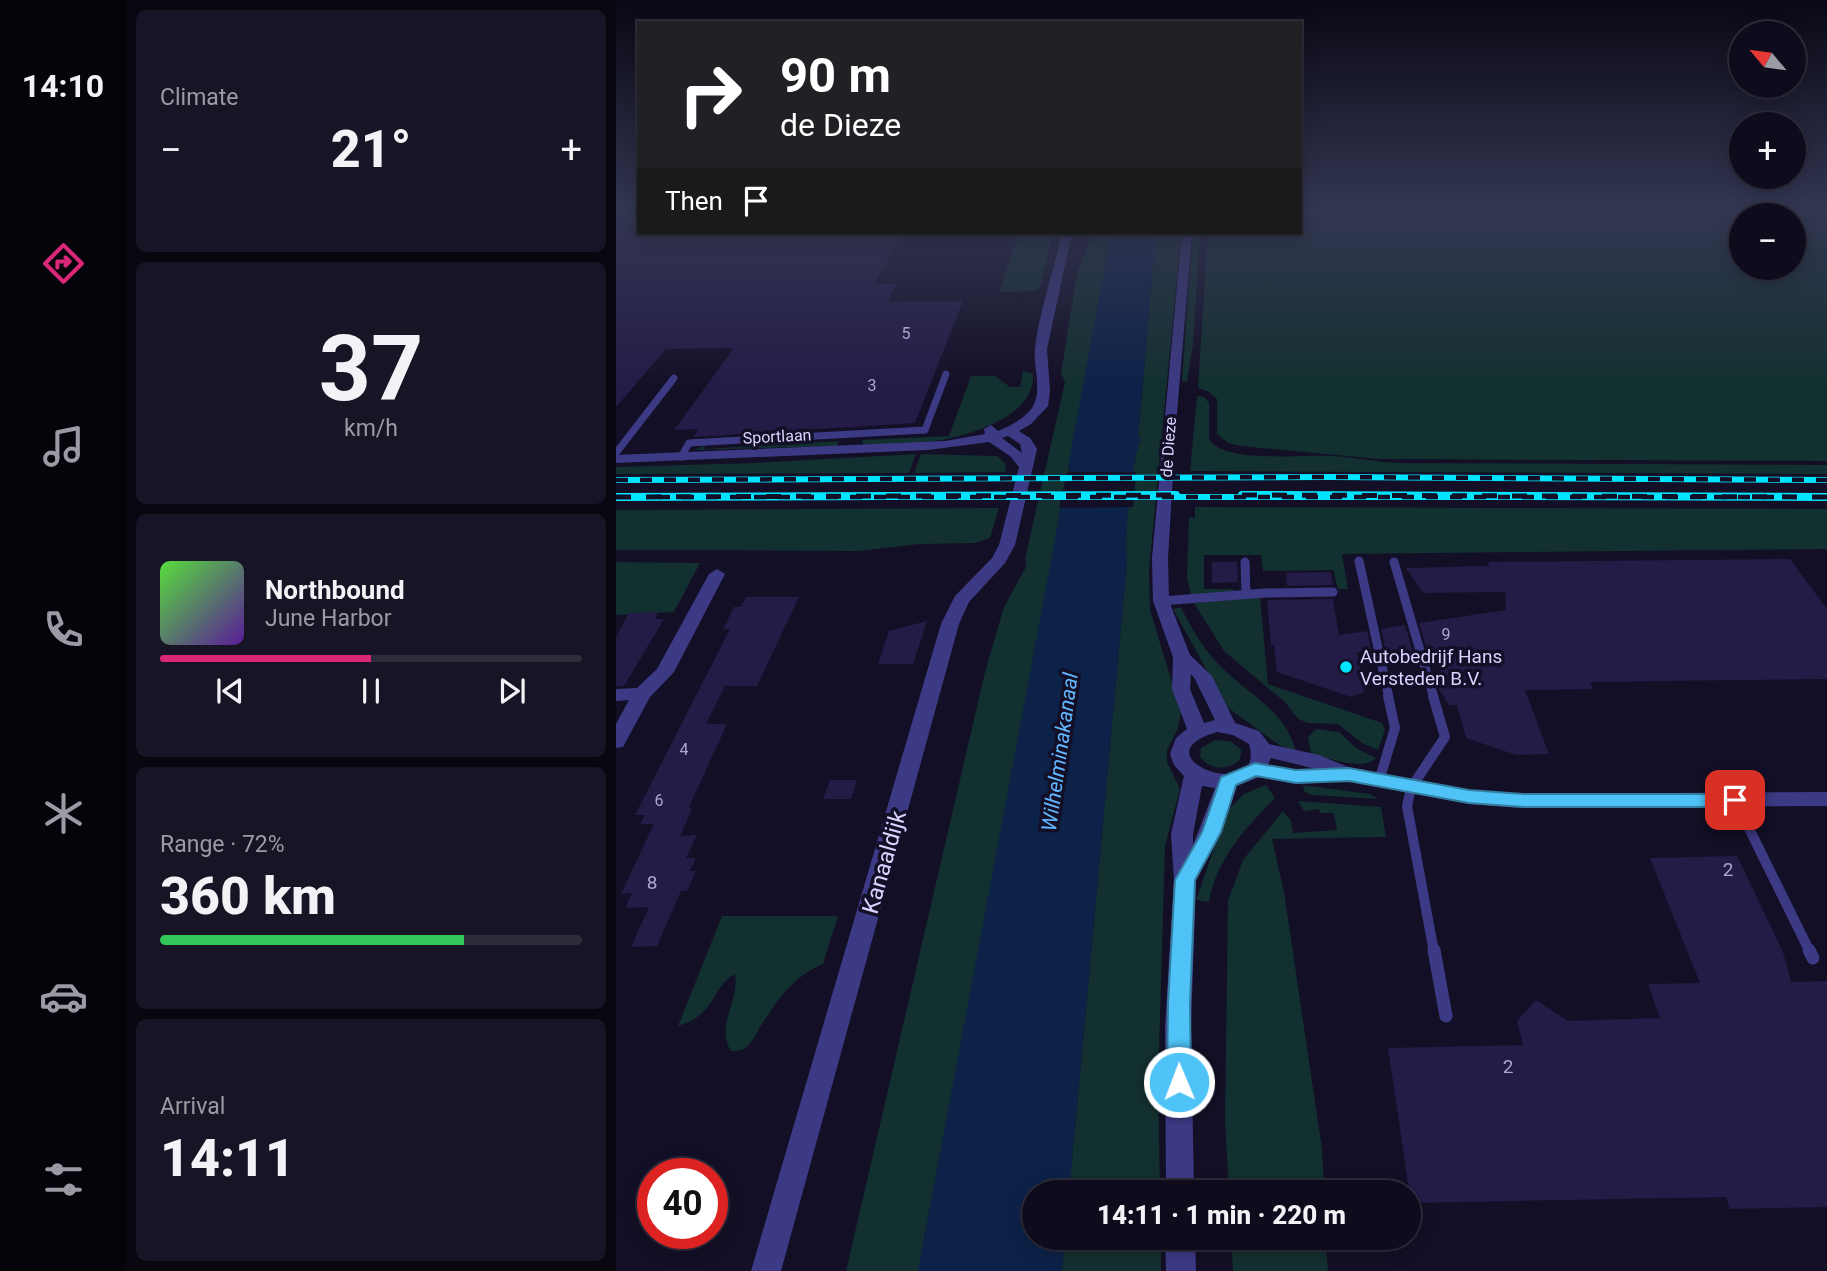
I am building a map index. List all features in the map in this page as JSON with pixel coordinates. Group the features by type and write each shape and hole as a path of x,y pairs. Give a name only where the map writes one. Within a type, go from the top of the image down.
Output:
{"street":[{"path":"992,433 1010,431 1026,421 1041,406 1044,391 1041,349 1059,269"},
{"name":"de Dieze","path":"1184,269 1169,425 1160,558 1161,601 1182,657 1181,689 1197,731"},
{"path":"992,433 1044,391"},
{"name":"Kanaaldijk","path":"766,1271 950,624 961,600 999,560 1007,545 1030,449 1025,441 1010,431"},
{"path":"992,433 1015,453 1026,467"},
{"name":"Sportlaan","path":"616,459 959,444 992,433"},
{"path":"616,741 642,694 665,672 717,574"},
{"name":"de Dieze","path":"1182,657 1203,676 1227,726"},
{"path":"616,695 642,694"},
{"path":"1227,726 1253,737 1261,749 1259,763 1255,769 1228,781 1206,780 1194,775 1182,765 1179,752 1184,740 1197,731 1227,726"},
{"path":"1261,749 1312,760 1349,775 1469,797 1523,801 1827,799"},
{"path":"1255,769 1296,777 1349,775"},
{"path":"1180,1180 1178,1027 1185,880 1182,834 1194,775"},
{"path":"1185,880 1211,832 1228,781"},
{"path":"1180,1250 1181,1271"}],"lane":[{"path":"681,457 689,443 925,430 946,374"},
{"path":"616,453 674,378"},
{"path":"848,450 852,434"},
{"path":"616,439 627,439"},
{"path":"1359,561 1395,728 1379,781"},
{"path":"1245,562 1246,594"},
{"path":"1394,562 1445,737 1411,788 1407,806 1446,1016"},
{"path":"1161,601 1246,594 1334,592"},
{"path":"1735,800 1813,958"}],"green space":[{"path":"1007,269 1044,269 1040,288 1036,291 999,292"},
{"path":"1078,269 1106,269 918,1271 846,1271 985,672 1004,607 1026,567 1025,559 1065,382 1061,374"},
{"path":"1153,269 1178,269 1149,571 1150,610 1181,712 1178,728 1167,750 1167,762 1180,789 1165,846 1158,1084 1160,1180 1070,1180 1127,562 1129,500 1134,463 1141,439 1138,437"},
{"path":"1190,269 1198,269 1193,344 1187,382 1182,381"},
{"path":"1206,269 1729,269 1729,280 1806,280 1806,269 1827,269 1827,461 1378,459 1240,446 1228,443 1217,434 1217,399 1198,388"},
{"path":"1023,371 1033,374 1029,395 1014,411 992,424 937,441 863,444 862,440 949,436 971,376 995,376 1010,387 1020,387"},
{"path":"1197,396 1204,397 1209,403 1209,440 1232,452 1249,455 1332,456 1398,463 1827,465 1827,474 1190,471"},
{"path":"839,441 837,446 695,450 706,444 704,449"},
{"path":"916,454 909,473 616,474 616,467"},
{"path":"921,454 997,456 1005,463 1006,472 914,473"},
{"path":"1195,507 1827,509 1827,549 1342,554 1348,589 1338,589 1333,570 1263,571 1261,555 1204,555 1204,589 1233,589 1234,592 1191,595 1187,577 1189,518 1195,518"},
{"path":"999,508 990,538 975,543 920,544 859,551 616,550 616,510"},
{"path":"616,562 700,563 674,612 616,615"},
{"path":"1260,597 1268,684 1382,723 1385,730 1378,750 1362,743 1338,724 1308,723 1298,719 1285,702 1224,651 1194,603"},
{"path":"1181,607 1209,653 1274,713 1290,736 1296,751 1279,745 1227,707 1173,609"},
{"path":"1316,729 1339,732 1356,748 1376,758 1363,764 1354,764 1311,754 1308,737"},
{"path":"1215,740 1230,741 1242,750 1239,761 1219,768 1204,761 1200,757 1201,748"},
{"path":"1266,785 1275,798 1243,833 1225,858 1209,902 1196,900 1227,811 1244,794"},
{"path":"1302,785 1370,794 1378,799 1312,795 1305,792"},
{"path":"1298,801 1381,807 1386,837 1272,839 1284,892 1322,1149 1323,1180 1228,1180 1225,1121 1228,901 1243,860 1283,811 1291,821 1293,833 1337,830 1334,813 1320,813 1319,809 1304,811"},
{"path":"722,916 838,916 823,964 803,975 788,989 751,1042 738,1051 731,1051 726,1032 736,984 735,974 721,986 700,1015 678,1026"},
{"path":"1064,1250 1161,1250 1161,1271 1062,1271"},
{"path":"1232,1250 1326,1250 1328,1271 1233,1271"}],"water":[{"name":"Wilhelminakanaal","path":"1104,269 1153,269 1138,436 1141,439 1134,463 1129,500 1127,562 1070,1180 1022,1180 1022,1250 1064,1250 1062,1271 918,1271 1060,512 1071,472 1068,467"}],"pier":[{"path":"1067,472 1136,472 1133,507 1059,508"}],"building":[{"path":"616,269 882,269 874,284 896,284 888,302 963,301 915,423 694,437 698,429 674,430 734,348 666,349 616,407"},
{"path":"1790,559 1827,609 1827,679 1590,682 1593,689 1525,690 1549,754 1516,755 1466,738 1457,705 1449,705 1439,689 1438,686 1449,684 1428,653 1419,623 1506,610 1505,592 1423,593 1406,568 1489,566 1488,562"},
{"path":"1212,562 1237,562 1238,582 1212,583"},
{"path":"1331,572 1333,585 1287,586 1286,573"},
{"path":"746,597 799,597 757,686 725,686 706,724 727,724 689,807 692,810 680,836 697,835 686,858 696,858 690,871 696,871 687,891 681,891 657,946 631,947 649,907 625,908 632,893 621,894 654,824 640,824 645,815 635,815 730,629 723,629 734,607 741,607"},
{"path":"1333,599 1339,635 1367,631 1372,652 1357,652 1364,692 1351,697 1277,672 1274,645 1271,645 1267,600"},
{"path":"658,612 655,619 664,619 624,686 616,686 616,637 629,613"},
{"path":"927,621 913,664 878,664 889,631"},
{"path":"1405,625 1413,652 1386,652 1381,629"},
{"path":"830,780 857,780 851,799 823,799"},
{"path":"1737,856 1783,952 1791,982 1827,981 1827,1207 1730,1209 1726,1197 1421,1203 1421,1180 1408,1180 1388,1048 1523,1045 1517,1021 1536,1000 1568,1021 1660,1018 1648,984 1700,983 1650,858"}],"railway":[{"path":"616,480 1328,477 1827,480"},
{"path":"616,497 1176,495"},
{"path":"1242,495 1827,497"},
{"path":"658,497 1783,497"}],"place":[{"name":"Autobedrijf Hans Versteden B.V.","path":"1346,667"}],"route":[{"path":"1179,1082 1178,1027 1185,880 1211,832 1228,781 1238,779 1255,769 1296,777 1349,775 1469,797 1523,801 1735,800"}]}
